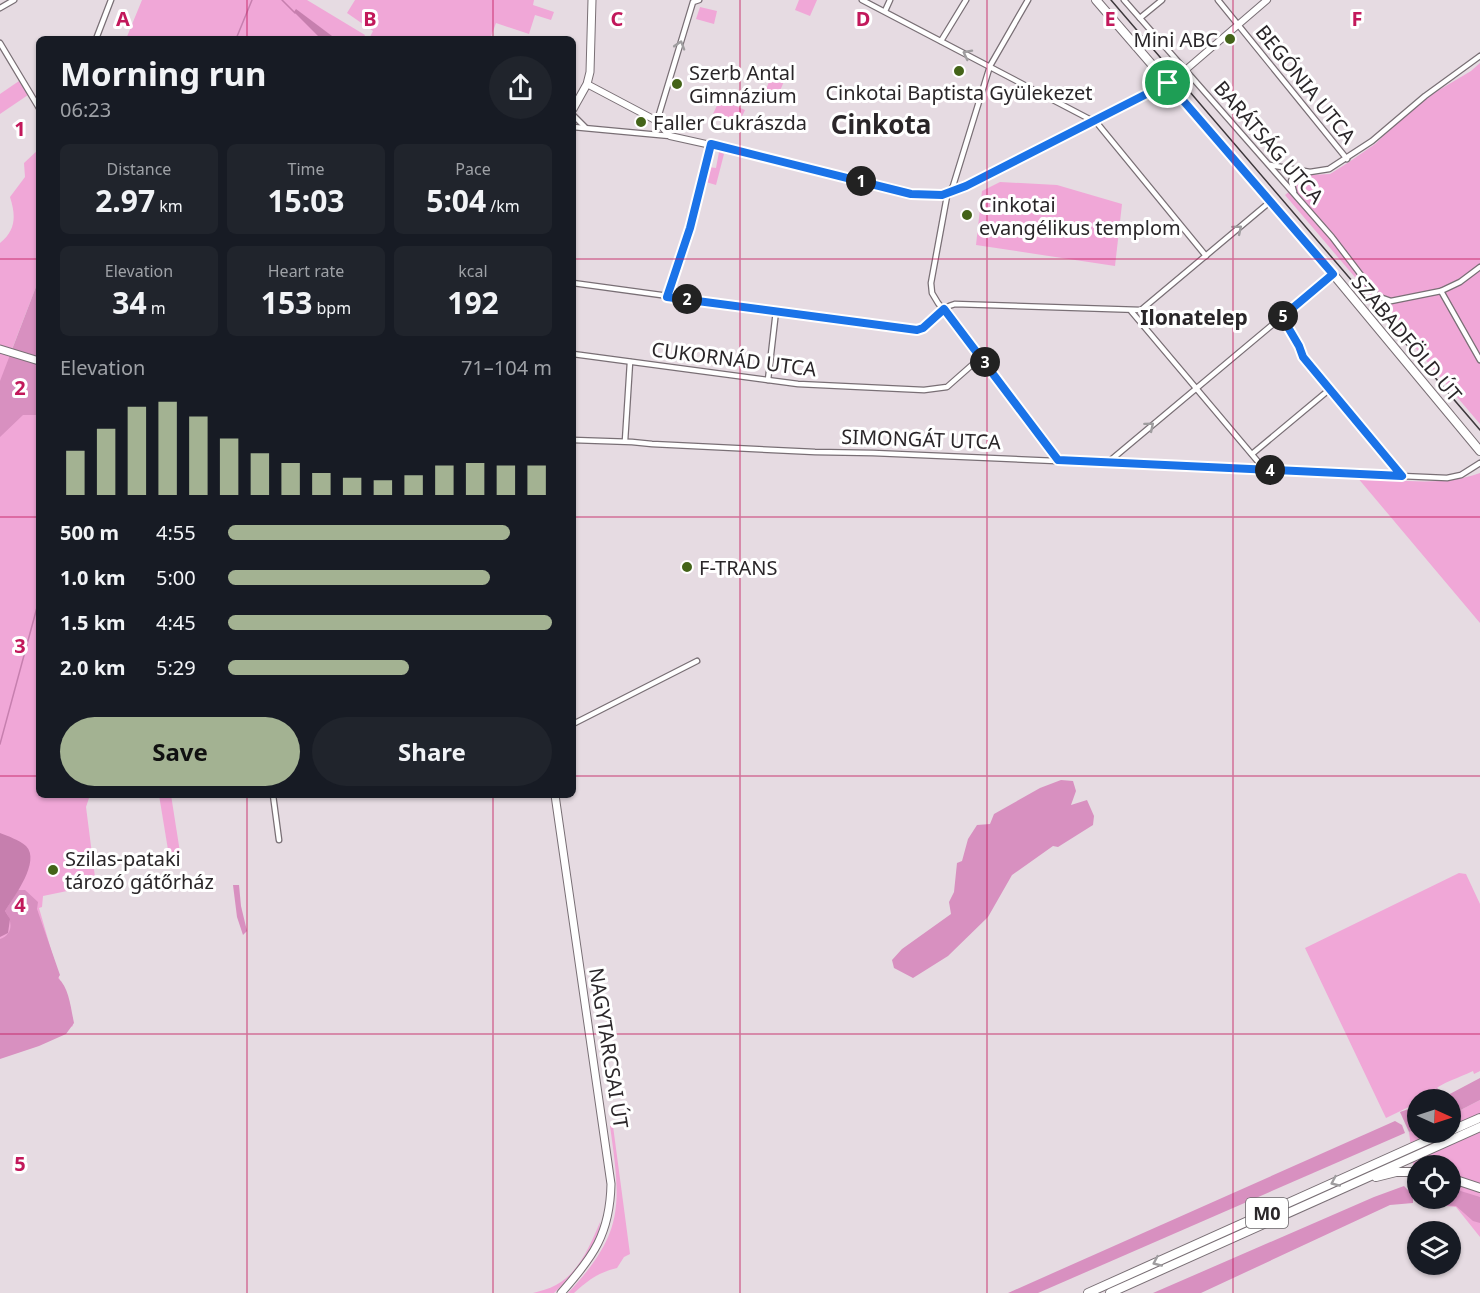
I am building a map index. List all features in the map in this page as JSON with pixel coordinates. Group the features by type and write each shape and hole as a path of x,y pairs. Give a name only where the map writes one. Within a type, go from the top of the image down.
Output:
{"highway":[{"name":"M0","path":"1461,1127 1479,1120"},
{"name":"M0","path":"1110,1293 1336,1192 1479,1120"},
{"name":"M0","path":"1088,1293 1423,1143"},
{"path":"1336,1192 1384,1175 1407,1173"},
{"path":"1461,1182 1480,1188"}],"main road":[{"path":"576,104 587,84 591,67 592,0"},
{"name":"SZABADFÖLD ÚT","path":"1096,0 1333,274 1480,451"},
{"path":"0,349 36,360"},
{"name":"NAGYTARCSAI ÚT","path":"555,798 611,1184 608,1221 601,1239 590,1259 561,1293"}],"street":[{"path":"0,8 14,0"},
{"path":"97,36 111,0"},
{"path":"657,121 693,2 699,0"},
{"path":"862,0 1099,125 1206,256"},
{"path":"885,11 890,0"},
{"path":"941,41 966,0"},
{"path":"1028,0 990,66 949,193 931,283 932,293 1058,460"},
{"name":"BARÁTSÁG UTCA","path":"1124,0 1332,237 1377,296 1391,301 1441,291"},
{"path":"1140,18 1162,0"},
{"name":"BEGÓNIA UTCA","path":"1218,0 1347,159"},
{"path":"576,128 670,136 711,144 911,194 933,196 966,186 1175,79 1267,0"},
{"path":"0,43 36,103"},
{"path":"1269,165 1310,172 1329,169 1372,141 1425,96 1480,56"},
{"path":"587,84 657,121 670,136"},
{"path":"576,118 587,129"},
{"path":"667,297 693,217 711,144"},
{"path":"1295,195 1291,181 1293,176 1302,171"},
{"path":"576,283 917,330 923,328 949,305 955,304 1141,310 1270,201"},
{"path":"1480,267 1460,282 1441,291 1480,360"},
{"path":"1106,464 1333,274"},
{"path":"768,380 776,311"},
{"path":"1131,311 1265,470"},
{"path":"1282,317 1303,357 1402,476"},
{"name":"CUKORNÁD UTCA","path":"576,354 798,384 924,390 947,387 981,357"},
{"path":"625,441 630,362"},
{"path":"1252,454 1330,390"},
{"name":"SIMONGÁT UTCA","path":"576,440 1448,478 1461,475 1480,463"},
{"path":"576,722 697,661"},
{"path":"273,798 279,840"}],"shaded area":[{"path":"142,0 307,0 365,35 364,36 127,36"},
{"path":"355,0 534,0 533,5 554,12 551,20 535,15 529,34 496,23 491,36 370,36 373,31 347,13"},
{"path":"799,0 817,0 810,16 795,10"},
{"path":"700,7 717,11 714,24 696,19"},
{"path":"296,9 332,36 318,36 294,12"},
{"path":"1480,63 1480,424 1285,195 1310,175 1330,174 1349,162 1375,144 1413,108"},
{"path":"772,74 785,79 774,105 762,100"},
{"path":"19,81 28,95 0,114 0,94"},
{"path":"720,99 745,110 738,125 713,114"},
{"path":"36,152 36,287 9,357 36,366 36,798 89,798 86,807 96,885 43,896 42,907 39,908 73,1026 0,1058 0,243 12,228 14,216 10,197 25,177 24,163"},
{"path":"719,152 724,154 716,185 706,182 709,167 716,168"},
{"path":"1000,182 1057,185 1122,204 1115,266 976,245 982,191"},
{"path":"36,287 36,415 23,415 0,437 0,381"},
{"path":"1480,473 1480,623 1357,477 1435,481"},
{"path":"1061,780 1073,781 1076,791 1071,805 1087,800 1094,816 1093,825 1058,847 1053,846 1012,875 988,917 948,956 913,978 894,968 892,960 902,949 951,914 949,902 954,892 957,863 962,861 968,839 977,825 990,824 994,814 1040,788"},
{"path":"159,798 171,798 182,865 171,868"},
{"path":"0,833 26,846 30,853 30,861 20,888 5,911 10,919 8,933 0,937"},
{"path":"1459,873 1466,874 1480,904 1480,1071 1474,1074 1473,1071 1435,1089 1407,1089 1407,1108 1386,1118 1305,948"},
{"path":"233,885 239,885 247,931 243,935 237,917"},
{"path":"18,890 25,890 38,902 37,909 60,975 58,978 62,982 71,1005 74,1023 66,1034 0,1059 0,939 9,931 10,923 5,911"},
{"path":"1480,1078 1480,1100 1461,1110 1459,1089"},
{"path":"1480,1100 1480,1237 1458,1209 1461,1209 1461,1155 1412,1155 1410,1143 1461,1143 1461,1110"},
{"path":"1407,1110 1407,1128 1400,1112"},
{"path":"1395,1121 1402,1125 1405,1133 1038,1293 1008,1293"},
{"path":"610,1126 613,1126 630,1254 624,1257 617,1268 594,1278 574,1293 568,1293 587,1272 600,1252 609,1234 614,1216 617,1197"},
{"path":"1404,1186 1407,1189 1407,1204 1390,1205 1201,1293 1153,1293"},
{"path":"1461,1191 1480,1197 1480,1223 1473,1221 1459,1209"},
{"path":"600,1222 595,1243 584,1261 569,1278 554,1293 533,1293 553,1286 571,1274 588,1249"}],"waterway":[{"path":"237,36 252,0"},
{"path":"282,0 295,13"},
{"path":"0,744 36,611"}],"tram line":[{"path":"1111,0 1480,430"}],"place":[{"name":"Mini ABC","path":"1230,39"},
{"name":"Cinkotai Baptista Gyülekezet","path":"959,71"},
{"name":"Szerb Antal Gimnázium","path":"677,84"},
{"name":"Faller Cukrászda","path":"641,122"},
{"name":"Cinkotai evangélikus templom","path":"967,215"},
{"name":"F-TRANS","path":"687,567"},
{"name":"Szilas-pataki tározó gátőrház","path":"53,870"}],"district":[{"name":"Cinkota","path":"881,124"},
{"name":"Ilonatelep","path":"1194,317"}],"route":[{"path":"1168,83 1333,274 1282,317 1309,366 1402,476 1058,460 944,309 923,328 917,330 667,297 690,228 711,144 911,194 942,195 959,190 1168,83"}]}
